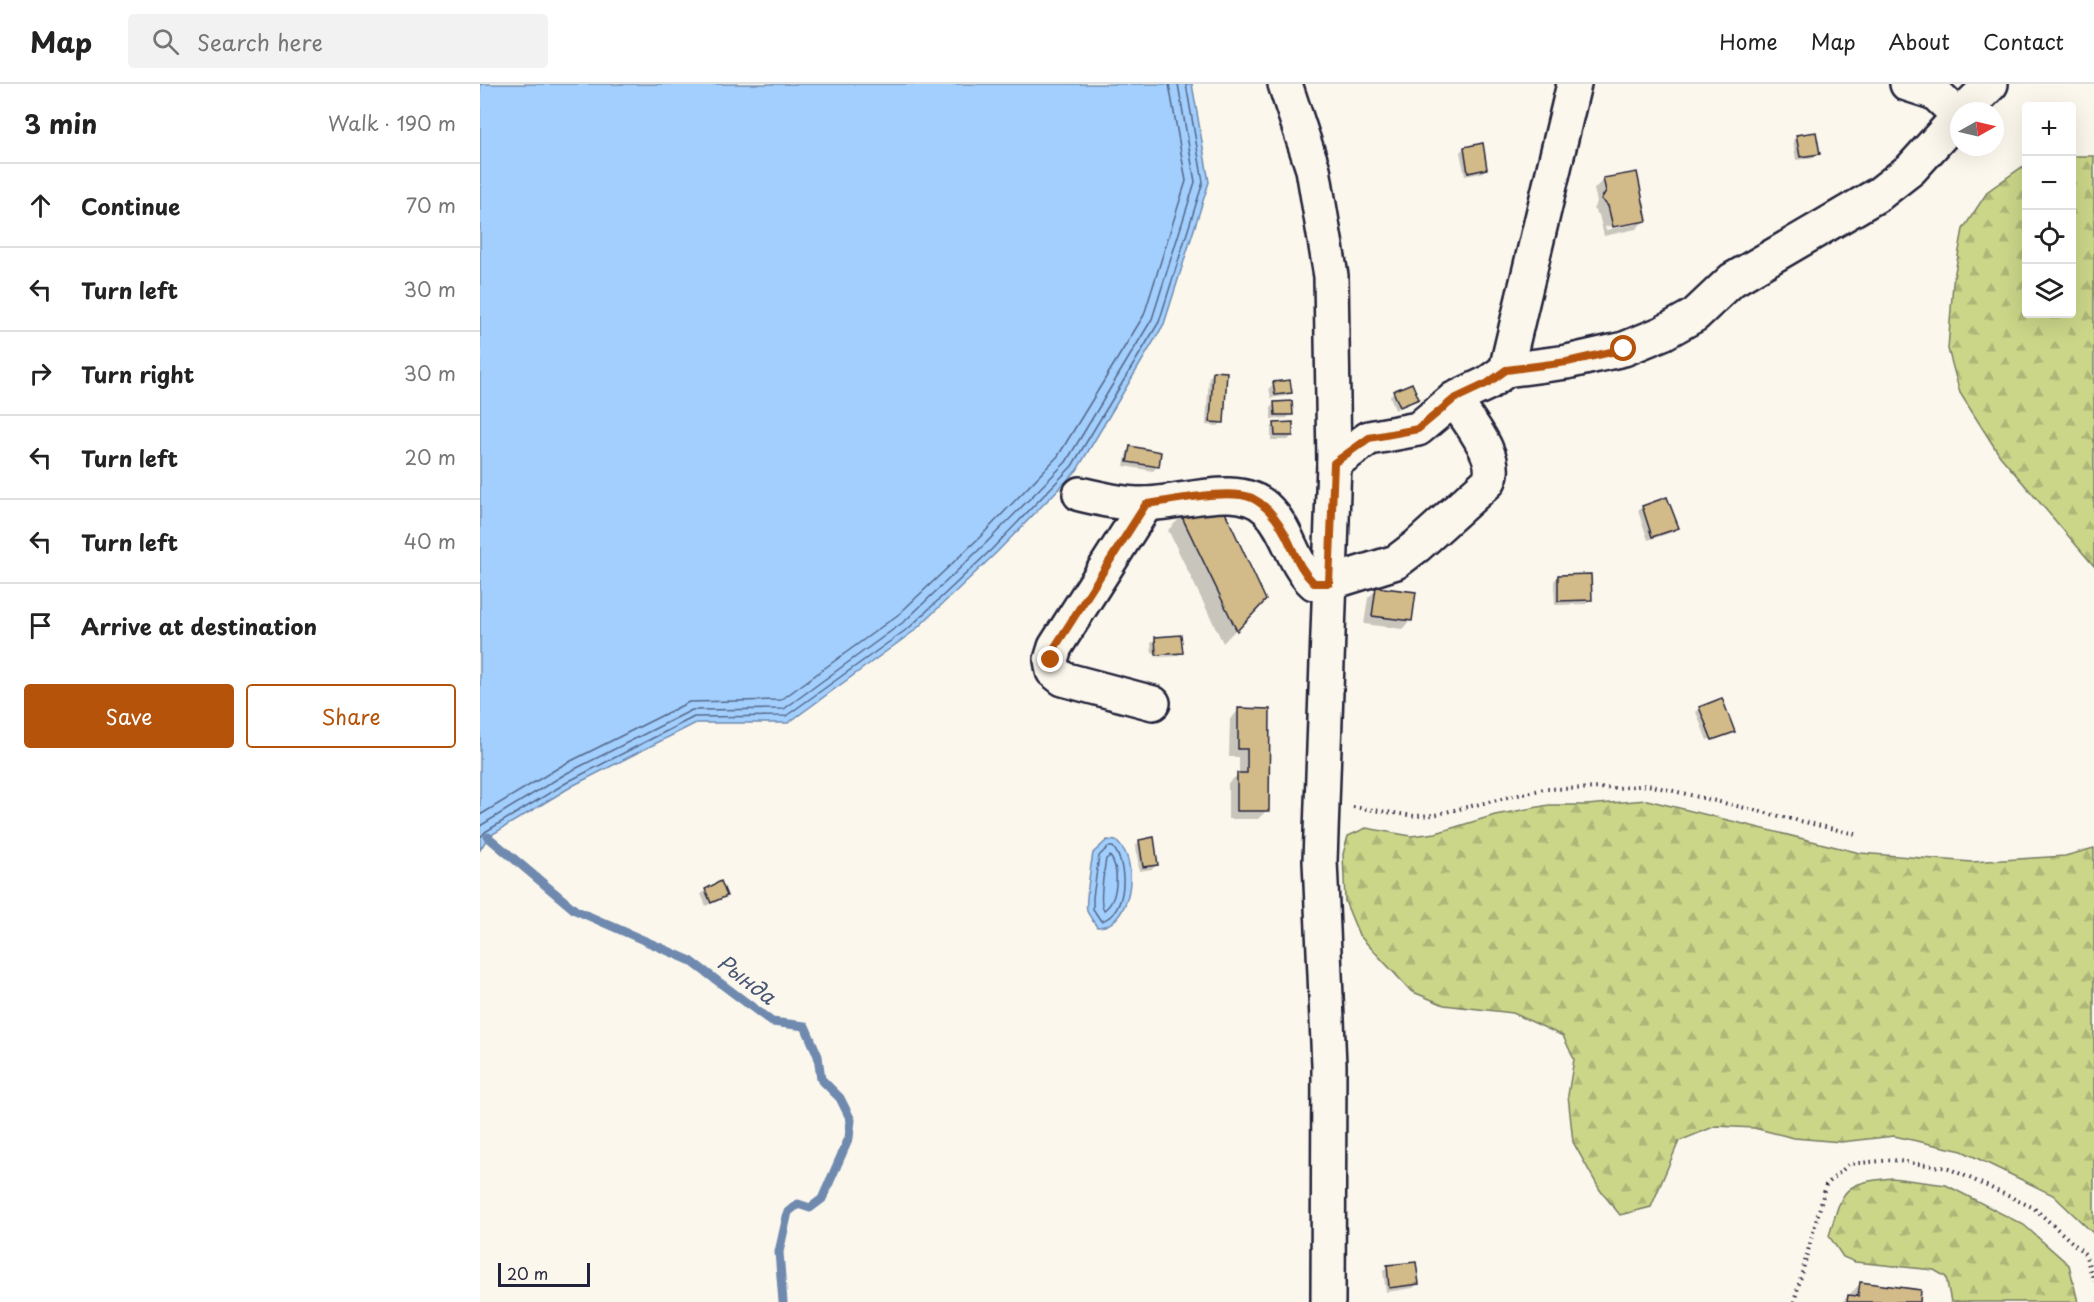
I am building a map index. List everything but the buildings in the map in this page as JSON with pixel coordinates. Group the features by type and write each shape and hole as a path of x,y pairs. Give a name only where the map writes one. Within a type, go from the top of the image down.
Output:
{"street":[{"path":"1285,84 1313,169 1331,276 1334,463 1320,861 1329,1065 1328,1302"},
{"path":"1506,370 1574,84"},
{"path":"1906,84 1935,93 1950,107"},
{"path":"1973,102 1991,84"},
{"path":"1334,463 1369,438 1418,429 1454,399 1488,383 1506,370 1567,362 1624,349 1663,333 1695,315 1732,280 1879,194 1911,169 1950,126"},
{"path":"1080,494 1124,503 1146,504 1234,494 1251,498 1268,509 1284,531 1306,575 1314,583 1329,583 1396,562 1408,554 1488,482 1492,475 1492,460 1454,399"},
{"path":"1146,504 1055,647 1051,660 1053,671 1063,679 1153,703"}],"path":[{"path":"1322,803 1414,816 1433,815 1544,789 1617,788 1648,784 1855,834"},
{"path":"1794,1302 1826,1185 1850,1164 1892,1160 1948,1168 2034,1208 2085,1254 2094,1281"}],"green space":[{"path":"2076,156 2094,156 2094,566 2000,456 1960,393 1948,349 1953,283 1963,229 1988,191 2022,167 2022,318 2076,318"},
{"path":"1647,800 1860,853 1972,862 2065,856 2094,848 2094,1234 2053,1195 1962,1151 1894,1136 1841,1142 1794,1138 1754,1128 1716,1126 1679,1141 1651,1207 1620,1215 1600,1190 1573,1142 1568,1095 1574,1059 1563,1036 1513,1013 1444,1005 1411,991 1359,935 1345,901 1343,854 1348,836 1366,828 1411,836 1436,833 1495,815 1549,805 1586,805"},
{"path":"1892,1178 1946,1185 2024,1225 2069,1265 2078,1302 1951,1302 1946,1277 1934,1270 1855,1262 1843,1257 1829,1236 1842,1199 1853,1186"}],"water":[{"path":"480,84 1192,84 1209,182 1164,324 1077,470 996,553 914,631 788,723 696,723 574,785 488,837 480,850"},
{"path":"1107,840 1116,841 1125,852 1129,862 1130,886 1123,910 1116,919 1108,925 1097,927 1087,911 1088,883 1093,853"}],"waterway":[{"name":"Рында","path":"488,837 575,910 691,961 772,1022 805,1026 818,1056 821,1079 840,1098 851,1120 849,1138 822,1199 810,1208 798,1204 788,1212 779,1252 783,1302"}],"route":[{"path":"1051,660 1055,647 1146,504 1234,494 1251,498 1268,509 1284,531 1295,558 1306,575 1314,583 1329,583 1334,463 1369,438 1418,429 1454,399 1488,383 1506,370 1567,362 1624,349"}]}
